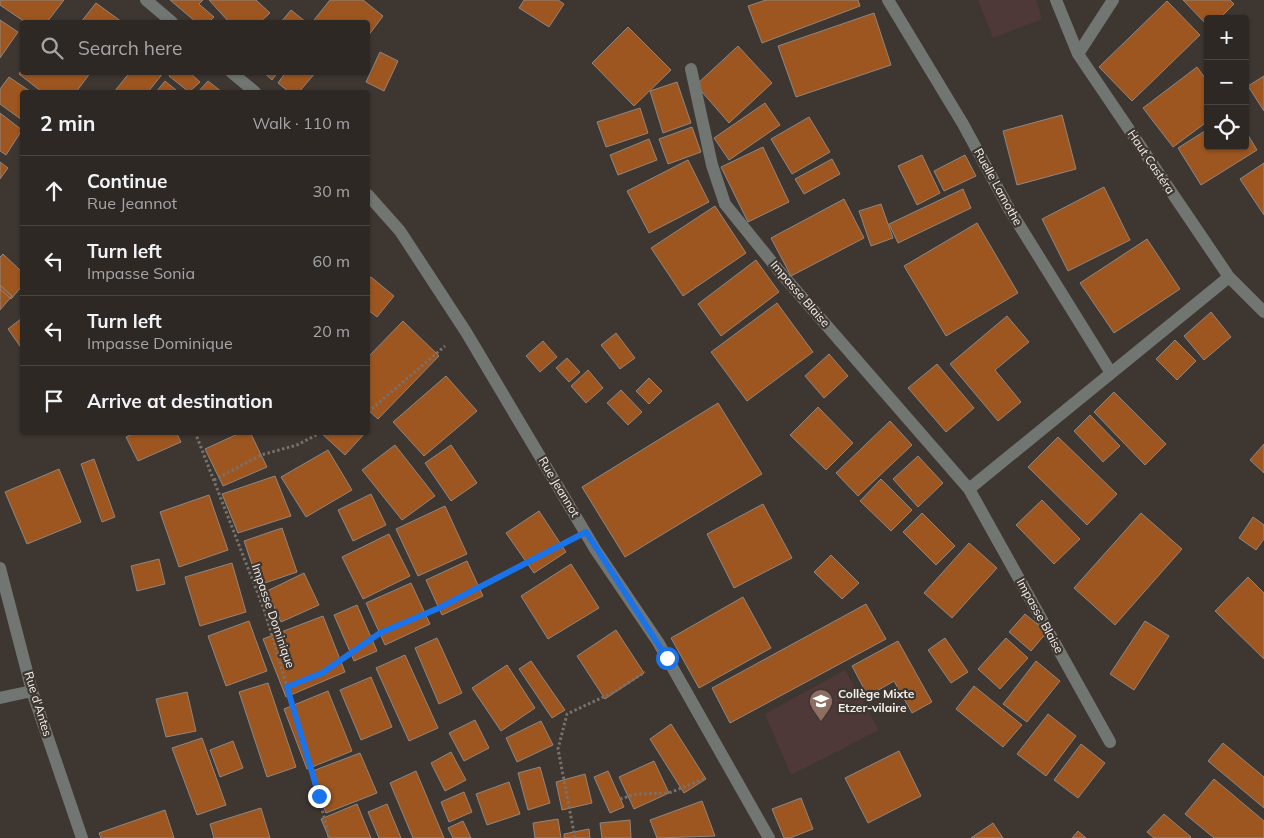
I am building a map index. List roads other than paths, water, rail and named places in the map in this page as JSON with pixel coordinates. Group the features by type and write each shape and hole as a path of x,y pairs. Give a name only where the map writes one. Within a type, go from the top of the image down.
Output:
{"street":[{"path":"146,0 170,20"},
{"name":"Ruelle Lamothe","path":"888,0 963,124 1008,207 1111,373"},
{"name":"Haut Castéra","path":"1056,0 1078,54 1229,277 1264,312"},
{"path":"1078,54 1113,0"},
{"name":"Impasse Blaise","path":"691,69 712,165 725,204 780,272 969,489 1110,742"},
{"path":"234,75 252,90"},
{"name":"Rue Jeannot","path":"370,197 400,231 466,332 586,532 667,658 769,838"},
{"path":"969,489 1229,277"},
{"name":"Rue d'Antes","path":"0,568 32,691 82,838"},
{"path":"0,698 32,691"}],"place":[{"name":"Collège Mixte Etzer-vilaire","path":"821,722"}]}
